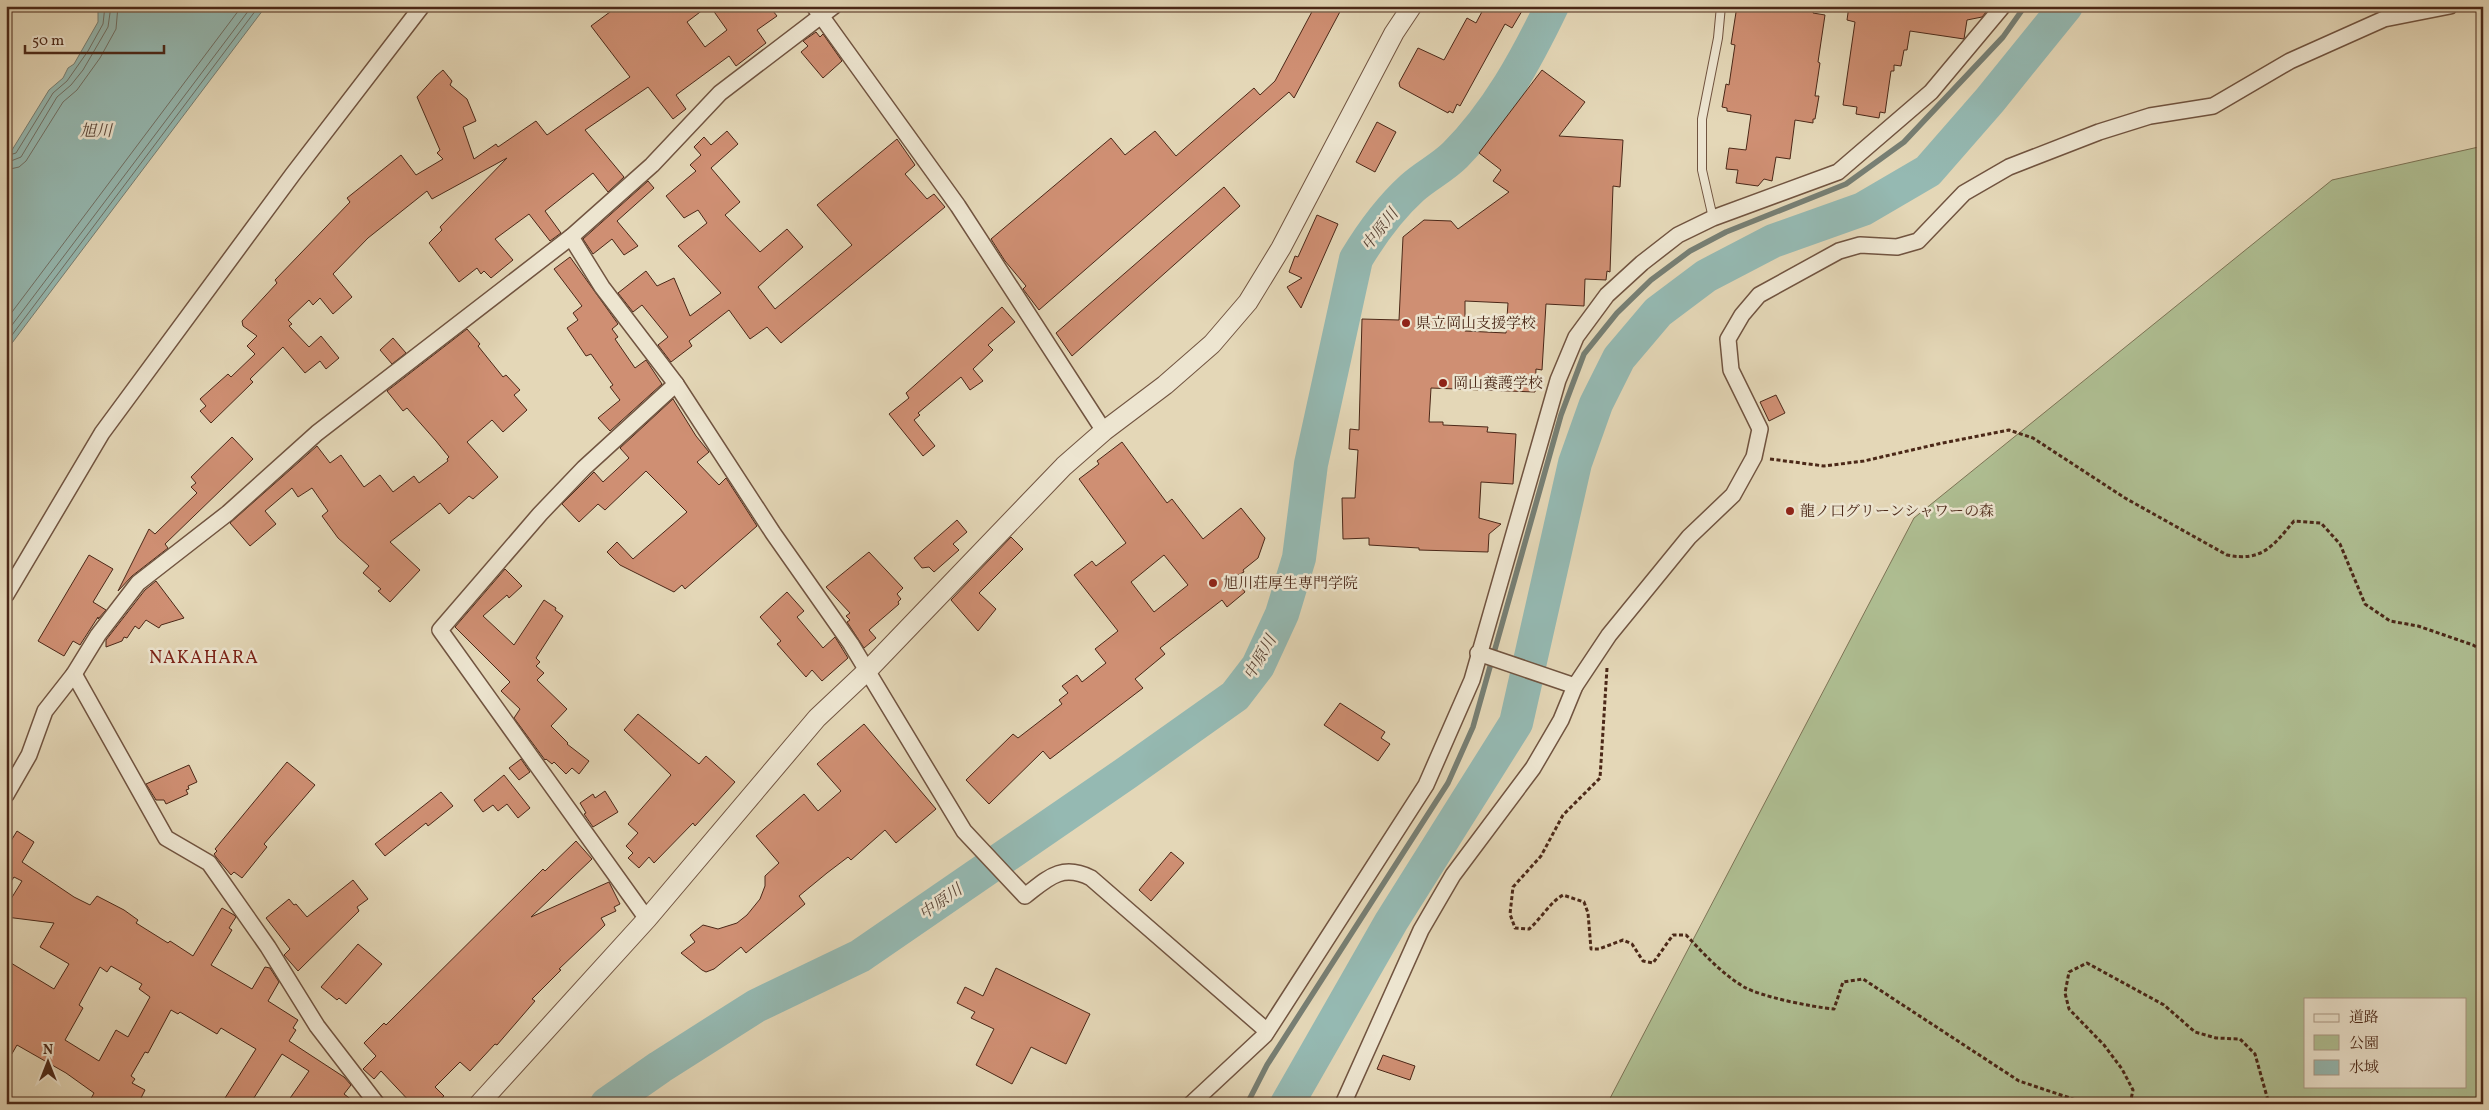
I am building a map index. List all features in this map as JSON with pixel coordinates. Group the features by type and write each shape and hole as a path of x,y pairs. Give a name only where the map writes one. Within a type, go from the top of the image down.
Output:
{"street":[{"path":"6,595 102,433 293,174 422,6"},
{"path":"6,794 29,755 45,712 74,674 98,635 138,584 228,513 317,433 571,237 652,166 720,93 818,12 834,6"},
{"path":"479,1104 647,919 776,764 818,718 868,670 1064,466 1104,431 1165,385 1212,344 1248,302 1281,248 1394,33 1412,6"},
{"path":"1192,1104 1267,1031 1426,785 1482,654 1558,380 1576,337 1607,295 1678,234 1713,218 1838,172 1931,92 2002,6"},
{"path":"1343,1104 1421,930 1453,875 1533,768 1561,720 1572,685 1609,635 1670,560 1689,538 1733,495 1754,457 1760,429 1731,370 1728,338 1742,315 1759,295 1839,251 1860,245 1897,247 1918,241 1964,193 2009,167 2099,132 2150,116 2213,106 2290,62 2384,19 2450,6"},
{"path":"818,12 958,206 1104,431"},
{"path":"571,237 602,287 676,384 778,540 868,670 964,831 1025,896 1054,874 1078,872 1091,878 1267,1031"},
{"path":"647,919 440,630 540,514 584,468 676,384"},
{"path":"1482,654 1572,685"},
{"path":"74,674 166,838 209,863 268,948 317,1026 377,1104"}],"lane":[{"path":"1713,218 1702,170 1702,118 1721,6"}],"path":[{"path":"1754,457 1824,466 1864,461 2009,430 2034,438 2125,498 2227,555 2244,558 2266,552 2294,521 2321,523 2340,544 2365,604 2390,621 2418,626 2474,645 2483,651"},
{"path":"1607,663 1600,778 1563,815 1541,856 1513,887 1510,914 1515,928 1529,929 1542,917 1554,899 1563,895 1584,902 1588,913 1591,949 1599,949 1623,940 1632,944 1643,961 1653,963 1673,936 1686,936 1709,961 1745,988 1810,1007 1834,1009 1843,982 1863,979 2019,1081 2088,1104"},
{"path":"2130,1104 2133,1090 2122,1069 2104,1045 2069,1009 2065,993 2069,972 2088,963 2164,1005 2196,1032 2216,1038 2240,1039 2255,1054 2269,1104"}],"green space":[{"path":"2483,146 2483,1104 1607,1104 1914,518 2332,180"}],"water":[{"name":"旭川","path":"101,6 266,6 6,351 6,152 12,150 49,90 63,78 68,68 74,64 98,22 98,10"}],"building":[{"path":"618,6 708,6 687,22 705,47 727,30 710,6 769,6 777,16 757,30 766,43 736,66 729,56 676,95 686,109 673,119 648,87 585,130 624,177 608,192 593,173 545,211 561,233 550,241 529,214 495,239 513,260 491,278 484,271 481,274 477,268 459,282 429,243 442,230 440,227 507,158 432,199 427,191 368,238 333,274 352,297 333,314 320,298 313,305 309,300 288,320 292,324 289,326 309,347 321,336 339,358 326,369 320,361 305,373 283,347 250,379 253,382 211,423 200,411 206,406 200,399 228,374 231,377 255,354 247,346 257,336 243,326 242,321 277,283 275,280 350,202 347,198 401,155 416,175 443,159 437,153 440,150 417,97 436,76 443,70 452,81 450,85 467,99 476,121 463,127 474,159 496,144 498,147 536,121 547,135 630,77 591,26"},
{"path":"1315,6 1343,6 1294,98 1289,92 1039,310 1023,289 1026,286 1005,261 991,239 1111,138 1125,155 1155,131 1176,156 1254,88 1260,95 1275,81"},
{"path":"1485,6 1512,6 1522,11 1512,28 1505,24 1460,106 1457,104 1453,113 1449,111 1448,113 1400,87 1399,83 1418,48 1444,60 1467,18 1476,23"},
{"path":"1737,6 1814,6 1813,13 1825,15 1818,62 1820,63 1815,96 1819,96 1815,119 1813,119 1813,123 1795,120 1790,159 1776,157 1772,181 1764,179 1758,186 1736,183 1738,170 1726,169 1729,148 1746,150 1751,115 1727,111 1727,108 1722,107 1726,84 1729,85 1735,45 1731,44"},
{"path":"1849,6 1991,6 1982,17 1967,20 1964,39 1910,31 1907,50 1904,50 1901,66 1894,65 1894,71 1891,71 1885,113 1880,112 1879,118 1856,114 1857,107 1843,105 1855,22 1847,20"},
{"path":"816,32 820,37 823,34 842,61 823,78 801,52 808,46 803,41"},
{"path":"1542,70 1585,102 1559,136 1623,140 1620,187 1613,186 1610,272 1607,271 1606,280 1585,279 1584,306 1546,304 1542,370 1536,369 1535,392 1431,388 1429,422 1443,422 1443,425 1488,427 1487,432 1516,434 1513,484 1481,482 1479,518 1501,524 1489,534 1488,552 1419,550 1419,548 1369,545 1369,538 1343,539 1342,498 1355,498 1358,450 1349,449 1350,429 1359,430 1362,319 1399,320 1403,237 1424,220 1451,221 1458,229 1509,192 1493,181 1501,170 1479,153","holes":["1465,301 1508,303 1506,333 1465,331"]},
{"path":"1377,122 1396,132 1375,172 1356,162"},
{"path":"727,131 738,144 711,168 740,202 725,215 760,252 787,229 803,247 758,287 775,309 852,245 817,205 897,139 915,165 905,174 927,199 934,194 945,207 781,343 767,327 750,339 729,310 689,341 692,346 671,362 658,345 668,337 642,305 633,312 618,293 646,271 657,286 674,278 690,316 721,293 678,246 707,223 698,210 684,218 666,196 696,171 690,165 701,155 694,147 704,137 711,145"},
{"path":"648,181 654,188 617,221 638,246 624,255 612,239 593,254 583,239"},
{"path":"1224,187 1240,206 1072,356 1056,333"},
{"path":"1317,215 1338,224 1301,308 1287,287 1302,278 1289,272 1295,256 1298,257"},
{"path":"570,257 618,324 612,329 618,337 615,339 635,368 646,360 662,384 610,431 598,418 620,400 610,387 613,385 591,354 586,356 567,328 578,320 573,313 582,306 554,269"},
{"path":"1002,307 1015,322 988,345 993,350 973,369 983,381 970,390 961,377 918,413 920,415 914,420 935,446 923,456 889,414 909,398 906,393"},
{"path":"467,329 503,377 506,375 520,390 514,395 527,410 503,432 492,420 467,442 498,477 473,499 469,496 449,514 440,503 390,542 420,570 390,602 378,591 381,589 363,573 369,566 338,538 322,516 328,511 312,488 298,497 292,488 265,511 276,524 250,546 230,523 317,446 330,463 341,455 364,487 380,475 393,492 414,476 419,483 448,461 449,457 436,441 407,408 403,411 387,391"},
{"path":"393,338 406,353 392,364 380,350"},
{"path":"1776,395 1785,413 1769,421 1760,402"},
{"path":"673,399 696,436 709,452 697,462 719,485 726,478 757,526 685,589 682,585 674,592 620,565 607,552 617,542 633,559 687,512 646,471 605,510 598,504 579,522 562,504 594,472 603,482 629,458 620,448"},
{"path":"232,437 253,459 165,544 168,548 132,576 118,591 149,529 155,534 197,493 191,487 196,483 191,477"},
{"path":"1122,442 1167,503 1172,499 1203,539 1241,508 1265,538 1258,558 1243,570 1244,572 1234,577 1245,592 1227,607 1222,600 1160,648 1165,654 1135,679 1143,688 1050,759 1043,751 989,804 966,780 1013,734 1018,738 1062,704 1059,700 1068,693 1062,686 1077,675 1082,682 1106,663 1095,649 1118,631 1074,575 1092,561 1096,566 1126,543 1079,479 1099,464 1097,461","holes":["1164,555 1188,585 1154,612 1131,582"]},
{"path":"957,520 967,532 953,544 959,550 934,572 929,567 922,568 914,558"},
{"path":"1011,537 1023,549 979,593 996,609 978,631 951,600"},
{"path":"869,552 903,588 897,594 901,599 898,602 899,604 869,630 876,638 864,648 847,622 850,620 846,616 850,613 826,587"},
{"path":"89,555 113,569 93,602 106,610 98,619 98,617 80,645 73,641 64,656 38,641"},
{"path":"505,569 522,586 509,598 507,595 483,616 514,645 544,600 556,608 555,610 563,616 536,658 540,662 536,666 544,673 537,680 567,709 551,726 567,744 589,761 579,774 572,768 566,774 554,762 552,764 545,760 514,718 520,709 501,691 510,682 455,627"},
{"path":"156,581 184,618 161,625 159,628 146,620 139,629 135,626 127,638 124,637 122,641 106,647 106,640 145,590"},
{"path":"787,592 804,611 797,617 823,648 835,637 848,658 822,681 812,670 806,677 777,644 781,641 760,617"},
{"path":"1340,703 1385,732 1381,738 1390,744 1378,761 1324,725"},
{"path":"638,714 699,764 706,756 735,782 695,826 693,823 654,863 649,857 639,868 628,858 633,853 626,846 638,833 628,824 671,775 624,730"},
{"path":"864,724 936,809 896,843 885,830 851,860 848,857 799,896 805,904 746,953 741,947 714,969 706,972 702,970 681,953 695,942 690,935 703,925 718,929 737,923 747,915 760,899 765,886 765,876 779,863 756,836 804,794 818,811 841,791 817,764"},
{"path":"521,759 530,772 519,780 509,768"},
{"path":"287,762 315,785 264,844 267,847 242,878 234,872 231,875 214,854 217,851 215,849"},
{"path":"189,765 197,782 188,786 189,789 186,790 188,794 166,804 164,800 156,800 146,784"},
{"path":"504,775 530,808 518,818 507,804 498,811 493,805 483,812 474,800"},
{"path":"605,791 618,812 593,827 584,814 586,813 580,803 593,794 595,798"},
{"path":"441,792 453,806 428,826 426,823 385,856 375,844"},
{"path":"17,831 34,842 22,862 74,897 90,905 97,896 124,910 138,920 136,923 193,956 222,908 234,915 236,917 229,928 232,930 211,965 252,989 265,967 270,968 279,982 268,1001 298,1020 293,1028 296,1030 289,1041 344,1077 351,1085 344,1094 357,1104 286,1104 309,1071 282,1054 250,1104 234,1104 225,1098 256,1049 221,1028 217,1034 180,1012 178,1014 171,1010 148,1053 145,1052 131,1076 135,1079 132,1083 145,1090 138,1104 88,1104 94,1093 66,1073 17,1045 6,1064 6,960 54,989 69,964 40,947 54,923 6,917 6,907 22,881 14,877 6,889 6,849","holes":["111,966 142,984 139,989 150,997 128,1037 116,1030 99,1061 65,1040 83,1008 79,1005 100,967 107,972"]},
{"path":"576,841 592,859 531,917 609,882 620,904 614,907 616,911 601,918 605,925 559,969 561,970 532,999 535,1001 497,1045 495,1044 470,1071 460,1062 435,1087 444,1096 435,1104 412,1104 381,1071 374,1079 363,1069 376,1056 364,1043 384,1023 386,1025 543,869 545,871"},
{"path":"1171,852 1184,863 1151,901 1139,890"},
{"path":"353,880 368,899 357,907 359,911 298,971 284,955 290,949 266,918 289,899 307,917"},
{"path":"358,944 382,964 346,1004 339,998 337,1000 321,987"},
{"path":"996,968 1090,1014 1066,1064 1031,1047 1012,1084 976,1065 994,1029 971,1018 975,1012 957,1003 965,987 983,996"},
{"path":"1383,1055 1415,1066 1410,1080 1377,1069"}],"waterway":[{"name":"中原川","path":"607,1104 660,1067 756,1006 860,956 1235,696 1258,666 1282,614 1299,558 1311,464 1356,259 1396,204 1417,184 1455,155 1484,122 1510,85 1552,6"},
{"path":"1247,1104 1267,1065 1448,783 1473,727 1561,415 1584,354 1617,313 1651,280 1690,251 1726,232 1846,184 1904,142 2003,37 2025,6"},
{"path":"1287,1104 1391,922 1516,723 1575,463 1596,404 1619,358 1658,312 1706,276 1773,241 1863,209 1928,171 1990,100 2066,6"}],"place":[{"name":"県立岡山支援学校","path":"1406,323"},
{"name":"岡山養護学校","path":"1443,383"},
{"name":"龍ノ口グリーンシャワーの森","path":"1790,511"},
{"name":"旭川荘厚生専門学院","path":"1213,583"}],"district":[{"name":"NAKAHARA","path":"204,657"}]}
